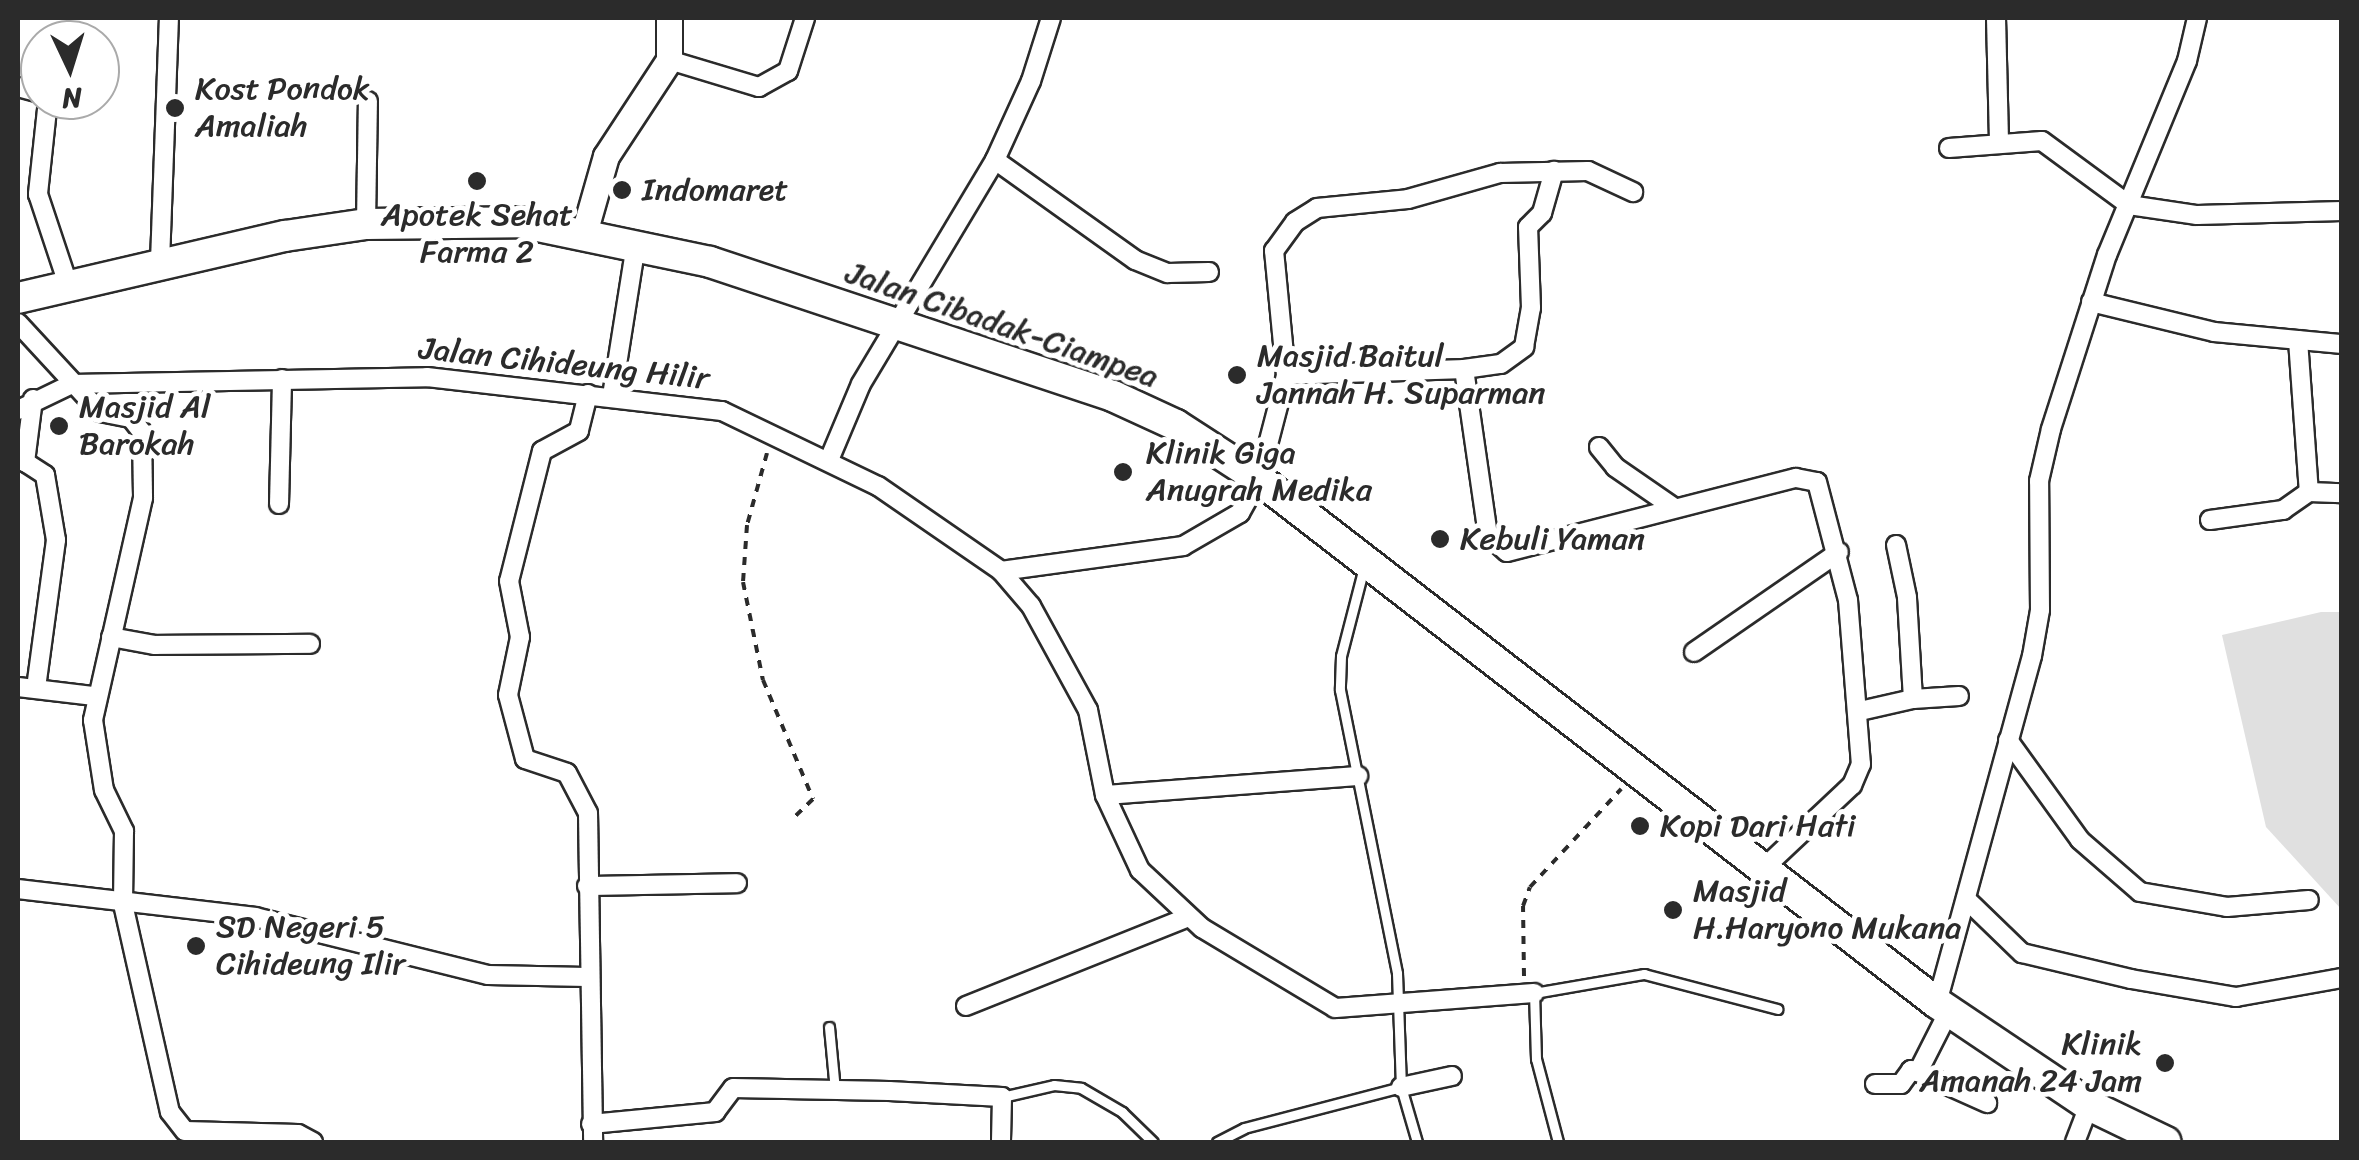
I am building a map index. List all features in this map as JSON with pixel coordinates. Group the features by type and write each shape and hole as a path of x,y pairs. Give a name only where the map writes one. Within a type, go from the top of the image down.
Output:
{"highway":[{"name":"Jalan Cibadak-Ciampea","path":"18,298 160,262 366,224 520,222 710,262 1113,396 1176,426 1259,478 1943,1007 2088,1106 2166,1142"}],"main road":[{"path":"584,233 606,156 668,60 671,18"}],"street":[{"path":"160,262 169,18"},
{"path":"668,60 759,88 788,71 805,18"},
{"path":"829,460 861,384 995,160 1032,80 1050,18"},
{"path":"1996,18 1999,141"},
{"path":"1918,1072 1943,1007 1966,899 2040,610 2039,481 2091,302 2187,61 2197,18"},
{"path":"366,224 368,101"},
{"path":"46,120 38,194 68,284"},
{"path":"1949,148 2024,138 2062,151 2095,184 2129,205 2197,215 2342,211"},
{"path":"995,160 1135,260 1168,273 1209,272"},
{"path":"1002,571 1183,546 1240,513 1259,478 1286,376 1274,251 1295,222 1317,208 1408,199 1500,174 1554,171 1602,174 1633,192"},
{"path":"1286,376 1464,370 1501,364 1524,347 1531,308 1528,227 1542,213 1554,171"},
{"path":"612,396 636,245"},
{"path":"2091,302 2214,332 2342,344"},
{"path":"18,323 100,412 131,418 142,432 143,498 94,696 104,790 126,839 123,904 176,1126 298,1134 313,1142"},
{"path":"2298,340 2309,492"},
{"path":"1464,370 1488,535 1496,548 1518,551 1673,507 1808,478 1816,482 1839,552 1860,710 1858,778 1763,869"},
{"name":"Jalan Cihideung Hilir","path":"72,384 427,377 722,411 829,460 963,539 1002,571 1030,606 1088,710 1105,795 1140,870 1190,917 1326,1005 1396,1004 1534,992"},
{"path":"279,504 282,379"},
{"path":"72,384 26,405 25,462 46,476 56,540 27,688 94,696"},
{"path":"588,394 579,431 553,442 539,464 509,581 520,637 508,695 524,759 568,772 586,808 592,1133 715,1112 733,1088 835,1090 1002,1097 1001,1142"},
{"path":"1599,447 1615,467 1673,507"},
{"path":"2210,520 2283,510 2309,492 2342,493"},
{"path":"1896,545 1907,597 1913,699"},
{"path":"1694,652 1839,552"},
{"path":"110,637 155,645 310,644"},
{"path":"1860,710 1913,699 1959,696"},
{"path":"2008,740 2080,840 2140,892 2227,907 2309,900"},
{"path":"1105,795 1358,776"},
{"path":"587,886 736,883"},
{"path":"18,889 255,917 488,975 587,977"},
{"path":"1966,899 2022,953 2131,978 2236,997 2342,978"},
{"path":"966,1006 1190,917"},
{"path":"1875,1084 1900,1084 1912,1070 1986,1104"},
{"path":"1401,1087 1452,1076"},
{"path":"2075,1142 2088,1106"}],"lane":[{"path":"1366,561 1340,672 1398,974 1401,1087 1417,1142"},
{"name":"Jalan Cihideung Hilir","path":"1534,992 1644,974 1777,1009"},
{"path":"1534,992 1536,1059 1558,1142"},
{"path":"829,1027 835,1090"},
{"path":"1002,1097 1054,1085 1081,1088 1122,1112 1153,1142"},
{"path":"1216,1142 1244,1128 1401,1087"}],"path":[{"path":"773,434 748,525 743,582 763,680 813,800 792,819"},
{"path":"1534,992 1520,969 1530,887 1636,773"}],"shaded area":[{"path":"2321,612 2341,612 2341,909 2266,827 2222,635"}],"place":[{"name":"Kost Pondok Amaliah","path":"175,108"},
{"name":"Apotek Sehat Farma 2","path":"477,181"},
{"name":"Indomaret","path":"622,190"},
{"name":"Masjid Baitul Jannah H. Suparman","path":"1237,375"},
{"name":"Masjid Al Barokah","path":"59,426"},
{"name":"Klinik Giga Anugrah Medika","path":"1123,472"},
{"name":"Kebuli Yaman","path":"1440,539"},
{"name":"Kopi Dari Hati","path":"1640,826"},
{"name":"Masjid H.Haryono Mukana","path":"1673,910"},
{"name":"SD Negeri 5 Cihideung Ilir","path":"196,946"},
{"name":"Klinik Amanah 24 Jam","path":"2165,1063"}]}
